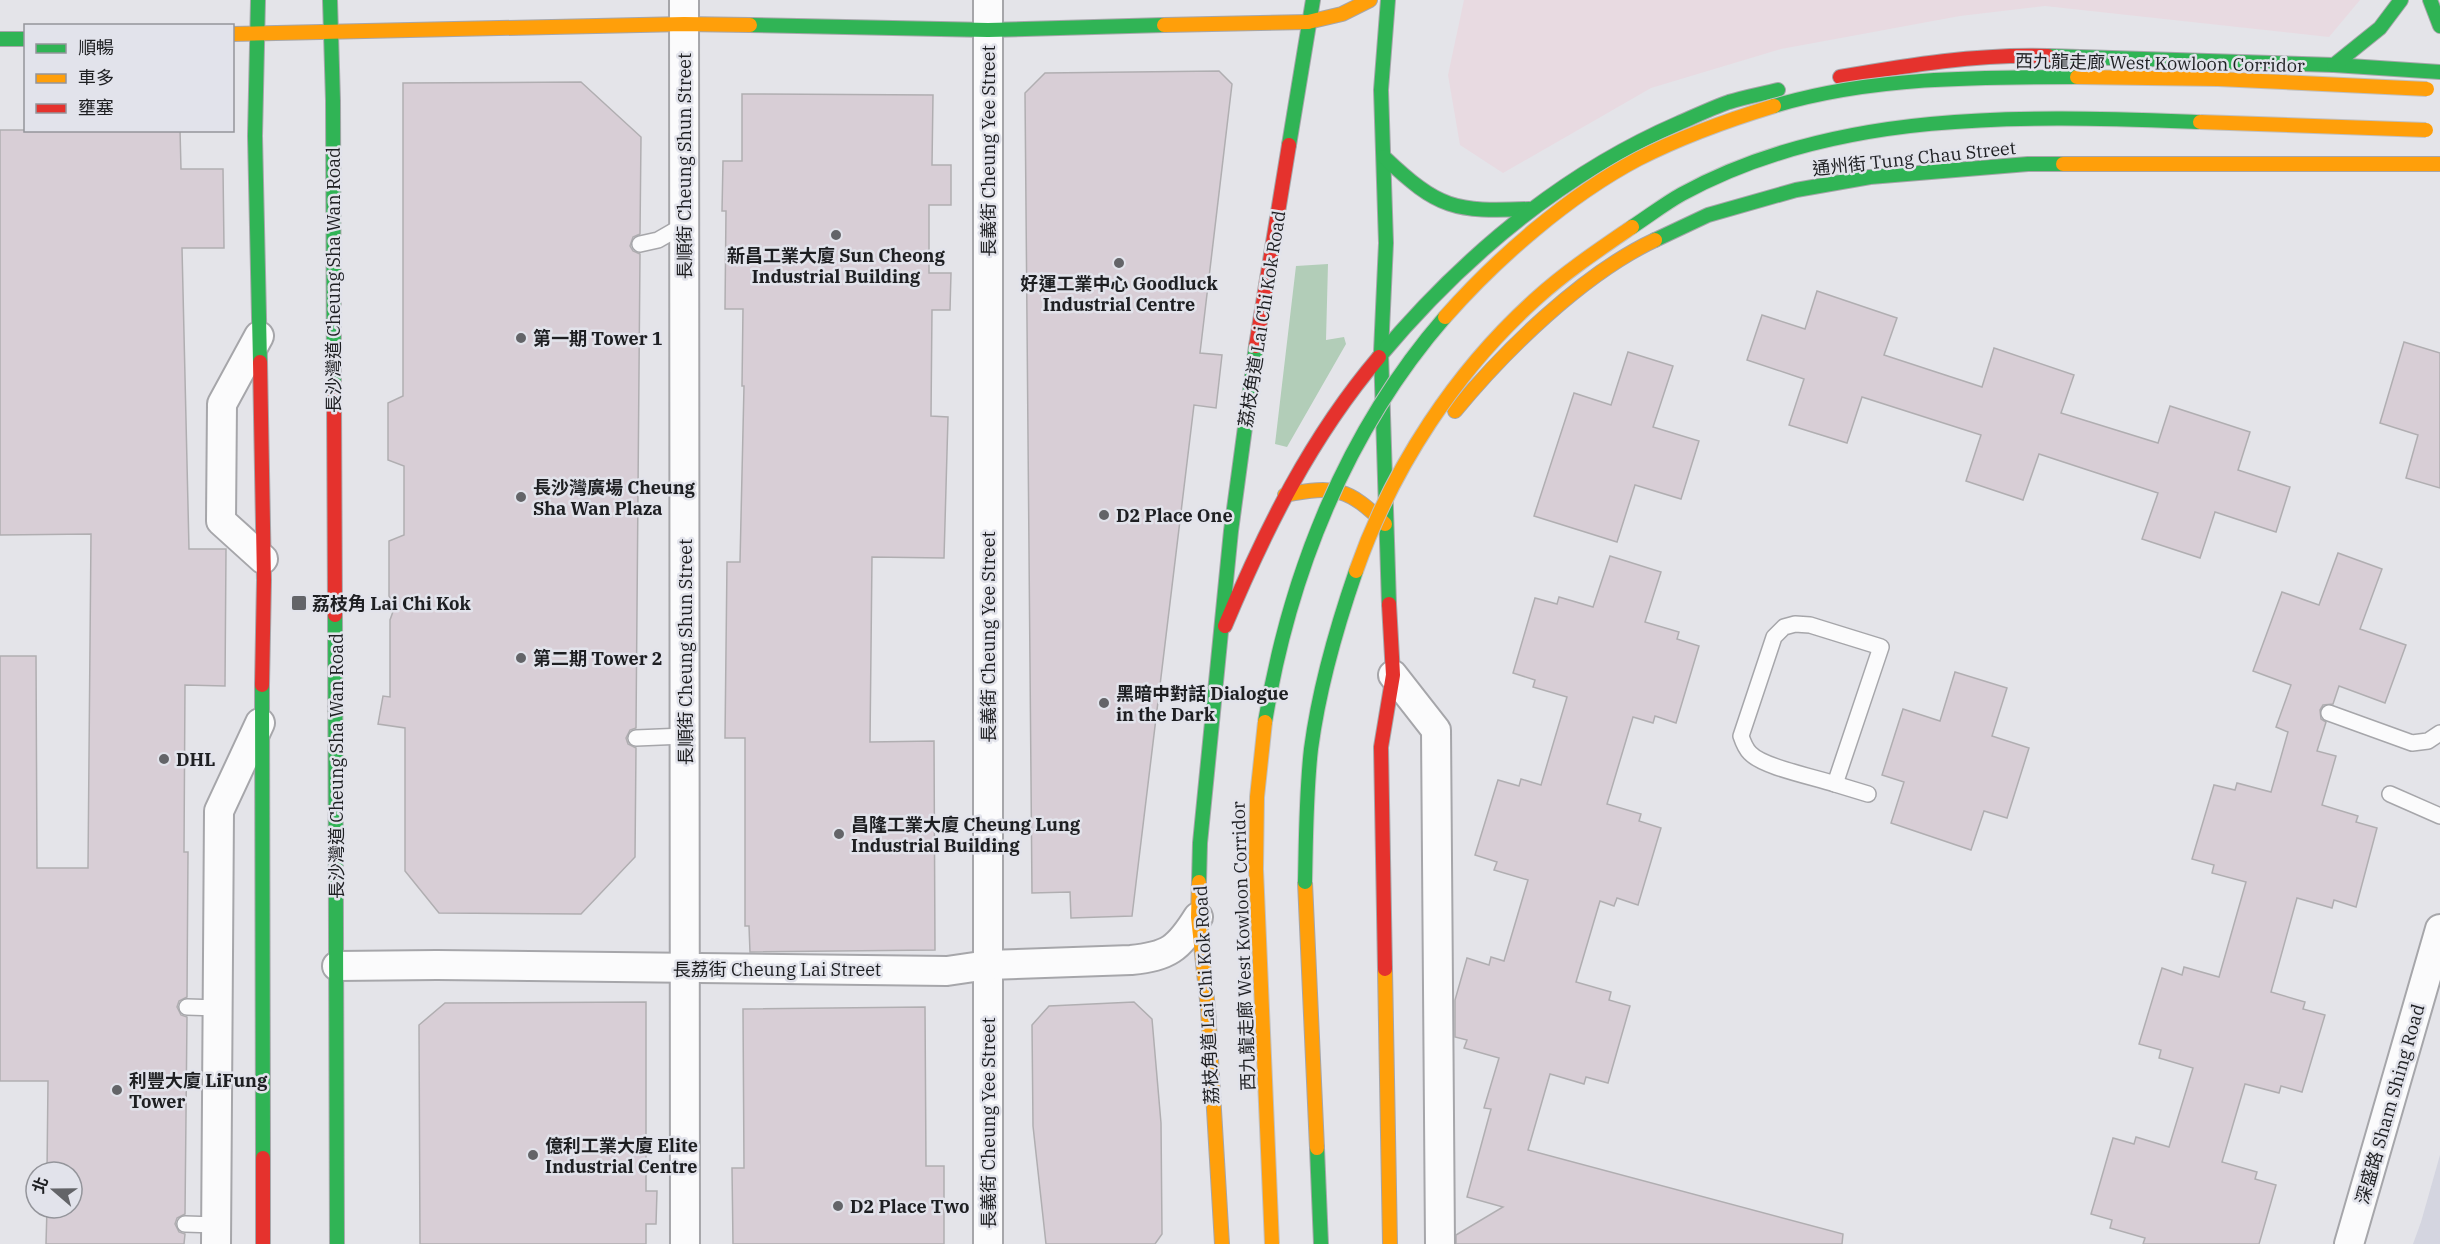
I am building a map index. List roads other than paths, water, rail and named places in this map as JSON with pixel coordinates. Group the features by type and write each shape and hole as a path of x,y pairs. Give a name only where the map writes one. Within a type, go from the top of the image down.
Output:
{"main road":[{"path":"258,0 255,136 263,559 261,721 263,1244"},
{"name":"長沙灣道 Cheung Sha Wan Road","path":"330,0 337,1244"},
{"name":"荔枝角道 Lai Chi Kok Road","path":"1222,1244 1208,1009 1198,917 1200,843 1235,495 1253,363 1313,0"},
{"path":"234,34 331,31 684,12 988,30 1308,22 1342,14 1370,0"},
{"path":"1388,0 1381,90 1386,243 1381,352 1385,524 1392,675 1382,747 1381,783 1390,1244"},
{"path":"2334,65 2383,25 2397,9 2401,0"},
{"path":"2430,0 2440,26"},
{"path":"0,39 24,39"},
{"path":"1815,81 1919,63 2000,55 2334,65 2440,72"},
{"name":"西九龍走廊 West Kowloon Corridor","path":"1272,1244 1256,882 1257,795 1265,723 1278,657 1295,590 1320,519 1352,453 1423,344 1468,292 1566,206 1628,165 1728,122 1799,99 1911,83 2038,77 2113,76 2440,89"},
{"path":"1381,352 1461,266 1493,236 1529,209 1589,170 1650,136 1722,105 1792,86"},
{"path":"1321,1244 1305,882 1306,806 1314,732 1329,657 1349,588 1372,528 1395,480 1433,417 1479,359 1527,306 1573,268 1683,193 1742,168 1806,146 1872,133 1964,122 2041,119 2126,119 2440,130"},
{"path":"1384,157 1432,197 1448,204 1488,210 1529,209"},
{"name":"通州街 Tung Chau Street","path":"1385,524 1408,479 1438,433 1473,389 1519,343 1573,292 1644,245 1708,215 1796,190 1870,177 2028,164 2440,164"},
{"name":"荔枝角道 Lai Chi Kok Road","path":"1220,639 1252,562 1285,495 1317,440 1381,352"},
{"path":"1285,495 1314,489 1339,490 1360,499 1385,524"}],"street":[{"name":"長義街 Cheung Yee Street","path":"988,0 988,1244"},
{"name":"長順街 Cheung Shun Street","path":"684,12 685,1244"},
{"path":"259,336 222,405 221,521 263,559"},
{"path":"1392,675 1436,730 1440,1244"},
{"path":"216,1234 219,811 261,721"},
{"name":"長荔街 Cheung Lai Street","path":"337,966 437,964 685,969 948,970 988,965 1152,958 1169,952 1187,935 1198,917"},
{"name":"深盛路 Sham Shing Road","path":"2349,1244 2440,929"}],"lane":[{"path":"640,244 658,240 684,225"},
{"path":"1835,784 1881,647 1810,626 1795,624 1784,627 1774,637 1741,736 1745,747 1763,762 1835,784 1868,794"},
{"path":"2329,713 2412,743 2428,741 2440,733"},
{"path":"636,738 684,736"},
{"path":"2390,794 2440,816"},
{"path":"187,1007 218,1008"},
{"path":"184,1224 216,1234"}],"place":[{"name":"新昌工業大廈 Sun Cheong Industrial Building","path":"836,235"},
{"name":"好運工業中心 Goodluck Industrial Centre","path":"1119,263"},
{"name":"第一期 Tower 1","path":"521,338"},
{"name":"長沙灣廣場 Cheung Sha Wan Plaza","path":"521,497"},
{"name":"D2 Place One","path":"1104,515"},
{"name":"荔枝角 Lai Chi Kok","path":"299,603"},
{"name":"第二期 Tower 2","path":"521,658"},
{"name":"黑暗中對話 Dialogue in the Dark","path":"1104,703"},
{"name":"DHL","path":"164,759"},
{"name":"昌隆工業大廈 Cheung Lung Industrial Building","path":"839,834"},
{"name":"利豐大廈 LiFung Tower","path":"117,1090"},
{"name":"億利工業大廈 Elite Industrial Centre","path":"533,1155"},
{"name":"D2 Place Two","path":"838,1206"}]}
